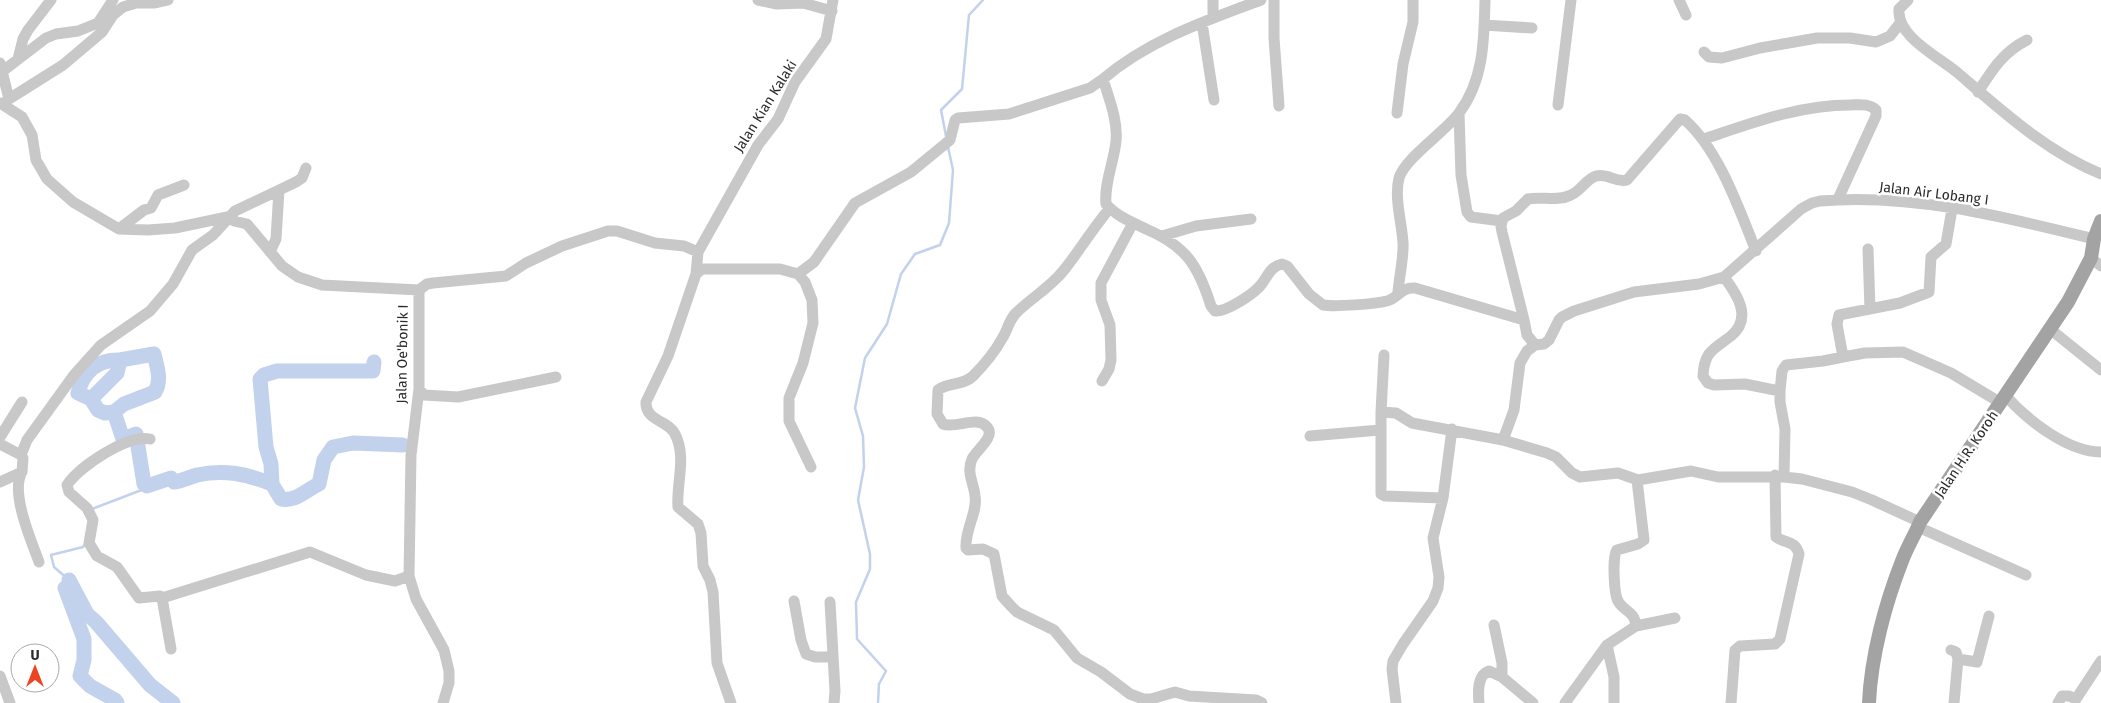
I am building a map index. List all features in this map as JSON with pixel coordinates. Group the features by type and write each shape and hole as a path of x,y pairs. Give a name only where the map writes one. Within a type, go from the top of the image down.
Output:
{"main road":[{"name":"Jalan H.R. Koroh","path":"1869,703 1871,672 1890,595 1903,558 1919,525 2079,283 2096,262 2094,239 2101,221"}],"street":[{"path":"18,59 23,39 28,30 51,0"},
{"path":"113,0 98,23 78,31 56,34 46,38 18,59 1,67 4,102 22,116 32,135 36,160 47,179 73,202 119,229 148,230 175,228 232,216"},
{"path":"4,102 63,65 102,32 113,15 124,7 136,2 155,3 168,0"},
{"path":"758,0 777,4 803,3 833,6"},
{"path":"768,0 833,6"},
{"path":"1213,0 1213,18"},
{"path":"798,274 814,262 855,203 911,172 924,162 938,148 950,140 953,123 958,118 1009,114 1090,88 1123,63 1156,42 1261,0"},
{"path":"1274,0 1274,46 1279,106"},
{"path":"1397,113 1403,64 1413,22 1413,0"},
{"path":"1398,292 1403,243 1399,214 1399,179 1406,166 1458,114 1477,81 1481,61 1485,0"},
{"path":"1558,105 1571,0"},
{"path":"1679,0 1686,15"},
{"path":"1908,0 1899,9 1901,22 1907,32 1917,42 1958,73 1978,92 2050,146 2101,174"},
{"name":"Jalan Kian Kalaki","path":"698,252 758,145 778,119 794,82 823,44 830,28 833,6"},
{"path":"1704,52 1709,57 1722,58 1760,48 1817,38 1850,38 1876,42 1890,36 1901,22"},
{"path":"1202,23 1214,100"},
{"path":"1484,25 1532,28"},
{"path":"1978,92 1991,70 2007,52 2027,40"},
{"path":"1103,79 1116,129 1106,204 1133,223 1162,236 1176,245 1190,259 1202,283 1210,306 1214,311 1224,310 1250,295 1264,282 1271,268 1282,264 1291,270 1309,294 1323,305 1389,300 1398,292 1415,288 1524,320"},
{"path":"1704,139 1792,111 1838,105 1870,106 1876,110 1876,116 1838,200"},
{"path":"1458,114 1461,175 1467,212 1471,217 1502,221"},
{"path":"1535,345 1527,336 1502,232 1503,218 1528,199 1554,199 1570,196 1588,181 1598,176 1608,176 1621,181 1627,180 1680,119 1685,120 1704,139 1735,198 1756,250"},
{"path":"21,455 27,440 79,369 101,345 150,311 173,284 192,250 213,235 235,211 300,179 306,168"},
{"path":"119,229 144,210 151,208 158,196 184,185"},
{"path":"270,252 276,239 279,190"},
{"name":"Jalan Air Lobang I","path":"1503,440 1514,410 1520,363 1527,351 1535,345 1544,344 1549,340 1558,320 1574,311 1634,292 1699,284 1724,277 1806,206 1820,201 1888,200 2009,218 2094,239"},
{"path":"1110,208 1064,270 1049,286 1015,314 1009,322 1004,336 972,377 965,382 942,386 938,390 937,414 943,424 951,426 974,422 983,424 990,432 987,440 978,450 971,464 969,477 976,495 965,536 966,548 968,550 989,550 994,554 1002,596 1010,605 1017,612 1054,630 1077,658 1101,672 1130,694 1143,699 1151,699 1175,692 1189,696 1256,700 1262,703"},
{"path":"1843,357 1837,318 1839,315 1900,303 1929,292 1931,257 1946,244 1952,209"},
{"path":"232,216 234,220 247,224 282,266 298,277 322,285 418,290"},
{"path":"1162,236 1196,226 1251,219"},
{"path":"1102,381 1109,369 1111,360 1110,325 1101,300 1101,283 1133,223"},
{"name":"Jalan Oe'bonik I","path":"444,703 449,683 449,671 444,650 416,599 409,576 411,454 419,389 418,290 427,284 433,283 506,276 549,251 608,231 617,231 655,243 684,246 698,252"},
{"path":"1868,249 1870,309"},
{"path":"698,252 696,274 668,356 648,396 646,408 653,418 667,424 677,436 681,462 678,507 698,524 701,534 703,566 710,580 714,601 716,658 731,703"},
{"path":"696,274 702,269 780,269 798,274 806,282 810,292 813,323 803,363 788,398 789,421 812,467"},
{"path":"1724,277 1739,299 1741,316 1738,328 1732,335 1714,346 1710,352 1703,371 1704,380 1714,385 1745,384 1780,391"},
{"path":"2050,329 2101,370"},
{"path":"1731,703 1735,650 1740,646 1775,644 1780,639 1799,554 1792,542 1776,537 1785,429 1780,391 1782,371 1786,366 1823,362 1865,354 1903,352 2003,399 2065,442 2086,450 2101,452"},
{"path":"1384,355 1380,430 1381,494 1385,496 1443,498"},
{"path":"419,389 424,395 458,397 556,377"},
{"path":"0,437 22,402"},
{"path":"1381,412 1396,413 1412,423 1503,440 1556,457 1572,473 1580,477 1618,473 1637,480 1691,471 1718,477 1780,476 1802,479 1852,492 1872,500 1919,525 2026,575"},
{"path":"1396,703 1393,661 1433,601 1438,588 1439,577 1433,538 1443,498 1452,429"},
{"path":"1310,436 1380,430"},
{"path":"150,438 141,437 101,456 67,485 69,492 87,508 93,520 89,543 97,556 117,567 140,598 160,596 162,598 310,552 366,575 394,581 409,576"},
{"path":"0,444 24,458 22,472 17,480 21,509 39,562"},
{"path":"0,482 22,472"},
{"path":"1636,626 1632,615 1619,604 1617,598 1613,556 1617,550 1638,544 1644,540 1637,480"},
{"path":"162,598 171,648"},
{"path":"794,601 801,640 806,654 815,657 833,657"},
{"path":"830,602 834,703"},
{"path":"1958,660 1977,662 1989,616"},
{"path":"1565,703 1607,645 1636,626 1675,618"},
{"path":"1494,625 1502,663 1502,677"},
{"path":"1607,645 1614,677 1614,703"},
{"path":"1951,650 1956,652 1958,660 1954,703"},
{"path":"2058,703 2062,696 2069,696 2080,701 2101,661"},
{"path":"1479,703 1479,685 1484,673 1495,672 1533,703"},
{"path":"0,676 10,703"}],"waterway":[{"path":"946,136 941,110 962,89 969,15 983,0"},
{"path":"878,703 879,684 886,671 857,639 856,602 870,569 870,554 858,500 864,467 863,436 855,408 865,358 887,324 901,274 915,254 940,245 949,223 953,170 948,147"},
{"path":"91,399 117,373 120,360 154,354 159,378 155,392 124,404 114,412 105,413 98,410 91,399 78,393 88,373 98,364 120,360"},
{"path":"374,362 373,371 277,371 264,375 260,379 266,447 271,464 272,484 281,499 291,499 319,484 324,460 333,447 353,443 403,445"},
{"path":"114,412 123,439 136,434 144,484 147,486 171,478 174,482 197,475 217,472 235,473 272,484"},
{"path":"92,509 152,486"},
{"path":"69,580 54,567 51,555 83,547 85,544"},
{"path":"69,580 87,614 150,685 173,703"},
{"path":"65,588 84,639 84,660 80,676 90,686 117,703"}]}
